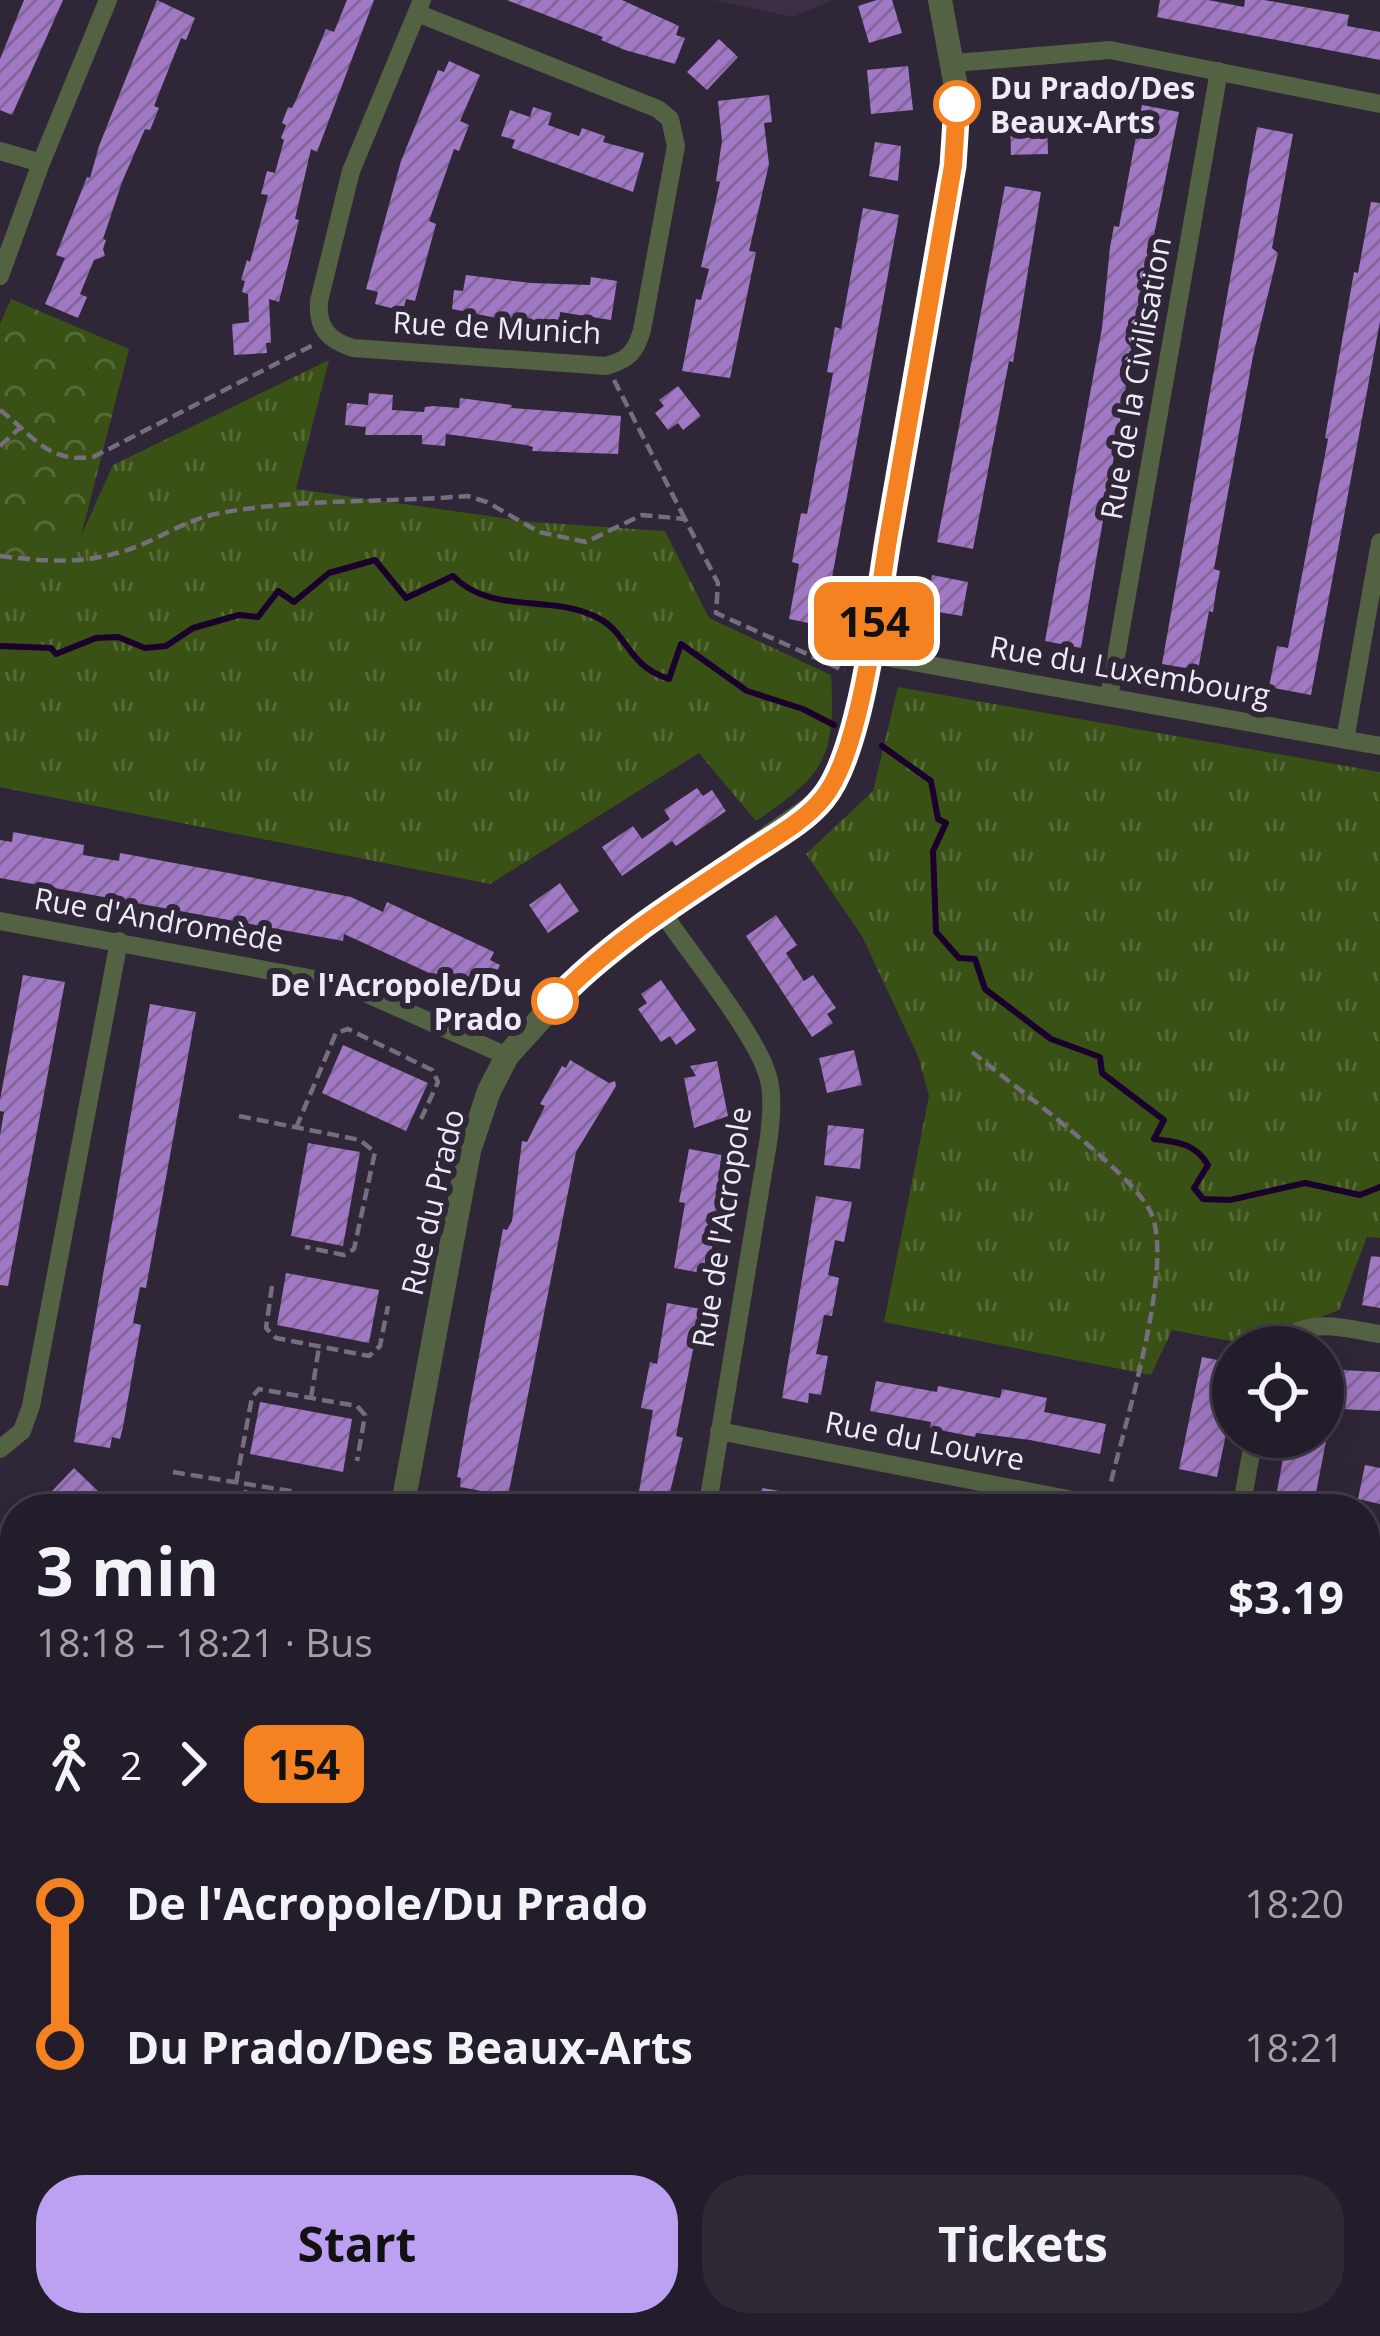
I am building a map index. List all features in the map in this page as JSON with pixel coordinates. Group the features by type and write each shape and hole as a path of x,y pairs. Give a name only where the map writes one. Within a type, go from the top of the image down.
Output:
{"street":[{"path":"0,276 108,0"},
{"name":"Rue du Prado","path":"405,1494 469,1151 489,1091 508,1056 527,1029 574,982 662,912 821,801 837,778 849,746 953,166 955,63 940,0"},
{"name":"Rue de Munich","path":"419,7 670,118 676,146 638,344 632,354 606,366 352,348 328,337 318,317 319,302 340,208 368,124 419,7"},
{"path":"955,63 1110,50 1380,104"},
{"name":"Rue de la Civilisation","path":"1109,697 1219,71"},
{"path":"0,151 41,163"},
{"path":"1345,740 1380,542"},
{"name":"Rue du Luxembourg","path":"866,664 1109,697 1380,746"},
{"name":"Rue de l'Acropole","path":"662,912 753,1046 769,1079 771,1097 769,1136 708,1494"},
{"name":"Rue d'Andromède","path":"0,920 347,985 508,1056"},
{"path":"0,1448 22,1431 31,1406 119,941"},
{"path":"1344,1330 1380,1334"},
{"name":"Rue du Louvre","path":"719,1431 1041,1494"},
{"path":"1244,1494 1250,1458"}],"path":[{"path":"0,410 55,456 69,460 94,457 328,337"},
{"path":"606,366 718,583 716,613 845,671 866,664"},
{"path":"0,446 21,427"},
{"path":"0,556 86,561 222,512 467,496 539,532 586,542 642,514 685,519"},
{"path":"296,1127 336,1033 347,1029 432,1070 438,1082 421,1119"},
{"path":"973,1052 1122,1176 1151,1213 1159,1280 1115,1494"},
{"path":"239,1116 360,1140 375,1153 354,1249 344,1255 305,1247"},
{"path":"272,1286 266,1328 276,1338 369,1356 380,1346 388,1306"},
{"path":"311,1398 319,1347"},
{"path":"236,1483 252,1397 259,1389 357,1406 365,1415 357,1461"},
{"path":"173,1472 298,1494"}],"shaded area":[{"path":"713,0 832,0 793,17"}],"green space":[{"path":"11,299 129,349 81,536 6,578 0,574 0,324"},
{"path":"329,360 296,489 532,522 665,531 709,618 831,675 831,726 821,762 811,776 756,821 699,753 490,884 0,787 0,574 6,578 81,536 113,465"},
{"path":"898,687 1380,772 1380,1238 1367,1237 1339,1310 1299,1326 1212,1326 1212,1338 1172,1330 1151,1375 884,1322 929,1096 918,1056 862,936 806,854 873,791"}],"building":[{"path":"24,0 63,0 12,115 0,110 0,59"},
{"path":"157,0 195,18 186,40 181,38 154,106 159,108 150,130 145,129 122,182 103,239 105,256 94,260 80,294 87,297 78,318 45,304 65,258 56,255"},
{"path":"347,0 374,0 317,152 311,149 279,302 269,299 271,343 266,343 267,353 234,355 232,324 249,322 248,294 242,292 245,281 241,280 268,195 261,194 267,171 275,173 284,140 286,125 282,123 326,29 334,32"},
{"path":"507,0 622,0 679,26 676,35 685,38 675,64 625,50"},
{"path":"892,0 902,33 869,43 858,6"},
{"path":"1160,0 1208,0 1244,7 1245,0 1264,0 1349,15 1347,26 1380,32 1380,60 1157,17"},
{"path":"719,39 738,57 707,90 687,72"},
{"path":"449,61 480,75 460,121 469,125 459,151 454,149 429,221 436,224 415,301 406,299 403,311 375,304 378,292 366,289 401,161 438,70 444,72"},
{"path":"908,66 913,110 871,114 867,70"},
{"path":"769,95 772,122 764,123 769,164 749,251 756,252 730,378 682,371 696,299 701,300 709,269 701,267 720,182 716,181 722,141 718,101"},
{"path":"1142,105 1179,112 1141,299 1081,648 1045,641 1102,328 1110,247 1114,226 1119,227"},
{"path":"533,107 552,113 548,125 579,136 582,128 605,136 603,142 644,153 633,192 512,148 515,140 501,136 510,110 530,117"},
{"path":"1047,119 1048,154 1011,155 1010,120"},
{"path":"1257,127 1293,134 1272,248 1278,253 1253,356 1214,569 1220,571 1213,612 1209,611 1198,670 1162,664"},
{"path":"875,142 901,146 898,181 869,176"},
{"path":"1005,186 1041,192 1013,362 1009,361 973,549 937,542"},
{"path":"1371,202 1380,203 1380,321 1311,695 1269,687 1277,646 1288,648 1354,272 1358,273"},
{"path":"863,208 899,215 823,626 789,619 799,564 792,562 801,513 807,514 833,373 827,372 835,327 841,329"},
{"path":"466,275 531,283 590,285 591,277 617,281 611,320 560,312 559,325 452,309 454,290 463,291"},
{"path":"678,386 701,416 683,430 678,423 668,430 655,413 664,406 659,400"},
{"path":"369,393 393,395 392,410 459,408 460,398 511,408 621,416 618,454 532,451 526,445 446,434 445,446 422,444 422,435 365,435 366,427 345,425 347,403 368,405"},
{"path":"932,575 968,582 962,616 926,610"},
{"path":"697,788 703,796 712,790 726,811 622,876 602,847 633,826 642,839 670,819 664,810"},
{"path":"13,832 84,845 83,855 119,861 120,853 351,897 383,912 387,902 494,952 490,960 500,965 484,998 344,934 343,941 0,878 0,840 12,842"},
{"path":"560,883 579,911 548,933 529,905"},
{"path":"776,915 797,945 786,953 804,981 813,975 836,1008 827,1014 833,1023 812,1037 746,936"},
{"path":"23,975 65,982 8,1286 0,1285 4,1112 0,1100"},
{"path":"661,980 696,1030 676,1045 670,1036 661,1042 638,1009 647,1003 641,994"},
{"path":"150,1004 196,1012 146,1288 140,1287 133,1323 141,1325 123,1427 120,1439 112,1437 110,1448 74,1442"},
{"path":"343,1045 428,1083 406,1131 322,1093"},
{"path":"854,1050 862,1085 827,1093 819,1058"},
{"path":"570,1060 609,1083 615,1081 616,1086 576,1152 508,1494 460,1487 457,1477 469,1409 503,1229 512,1221 522,1141 527,1142 545,1106 540,1104 562,1066 566,1068"},
{"path":"717,1061 728,1116 694,1128 684,1078 696,1076 690,1066"},
{"path":"828,1125 864,1129 860,1169 824,1165"},
{"path":"308,1143 360,1152 343,1246 291,1236"},
{"path":"689,1149 722,1155 718,1178 725,1179 707,1274 674,1268"},
{"path":"816,1196 852,1202 844,1242 835,1240 828,1275 839,1278 832,1316 824,1315 816,1354 828,1356 821,1395 809,1393 808,1403 782,1398"},
{"path":"1371,1256 1380,1257 1380,1308 1362,1305"},
{"path":"286,1273 379,1290 369,1343 277,1325"},
{"path":"667,1303 701,1309 676,1436 683,1438 670,1494 639,1494 653,1410 641,1408 650,1362 657,1364"},
{"path":"1202,1357 1212,1359 1212,1458 1221,1458 1217,1477 1179,1469"},
{"path":"1344,1370 1380,1372 1380,1411 1344,1409"},
{"path":"876,1381 937,1392 938,1386 1000,1398 1002,1389 1047,1398 1044,1412 1106,1424 1100,1454 1030,1440 976,1433 975,1437 930,1428 931,1422 870,1411"},
{"path":"260,1402 352,1419 343,1472 250,1454"},
{"path":"1283,1458 1323,1458 1316,1494 1277,1491"},
{"path":"1365,1465 1380,1468 1380,1494 1359,1494"},
{"path":"74,1468 101,1494 49,1494"},
{"path":"762,1488 798,1494 761,1494"}],"waterway":[{"path":"0,646 51,648 56,654 96,638 118,637 145,648 166,646 193,628 239,615 258,617 278,591 294,602 329,573 375,560 406,598 453,576 486,596 580,611 608,624 655,673 669,679 681,644 747,691 803,709 834,725"},
{"path":"882,746 931,781 938,819 946,823 933,851 936,932 959,958 975,959 985,989 1051,1039 1100,1057 1102,1073 1164,1120 1154,1139 1197,1152 1208,1165 1194,1188 1203,1199 1230,1200 1305,1183 1360,1195 1380,1187"}],"bus line":[{"name":"154","path":"555,1001 662,912 799,820 837,778 849,746 868,654 953,166 957,104"}],"place":[{"name":"Du Prado/Des Beaux-Arts","path":"957,104"},
{"name":"De l'Acropole/Du Prado","path":"555,1001"}]}
